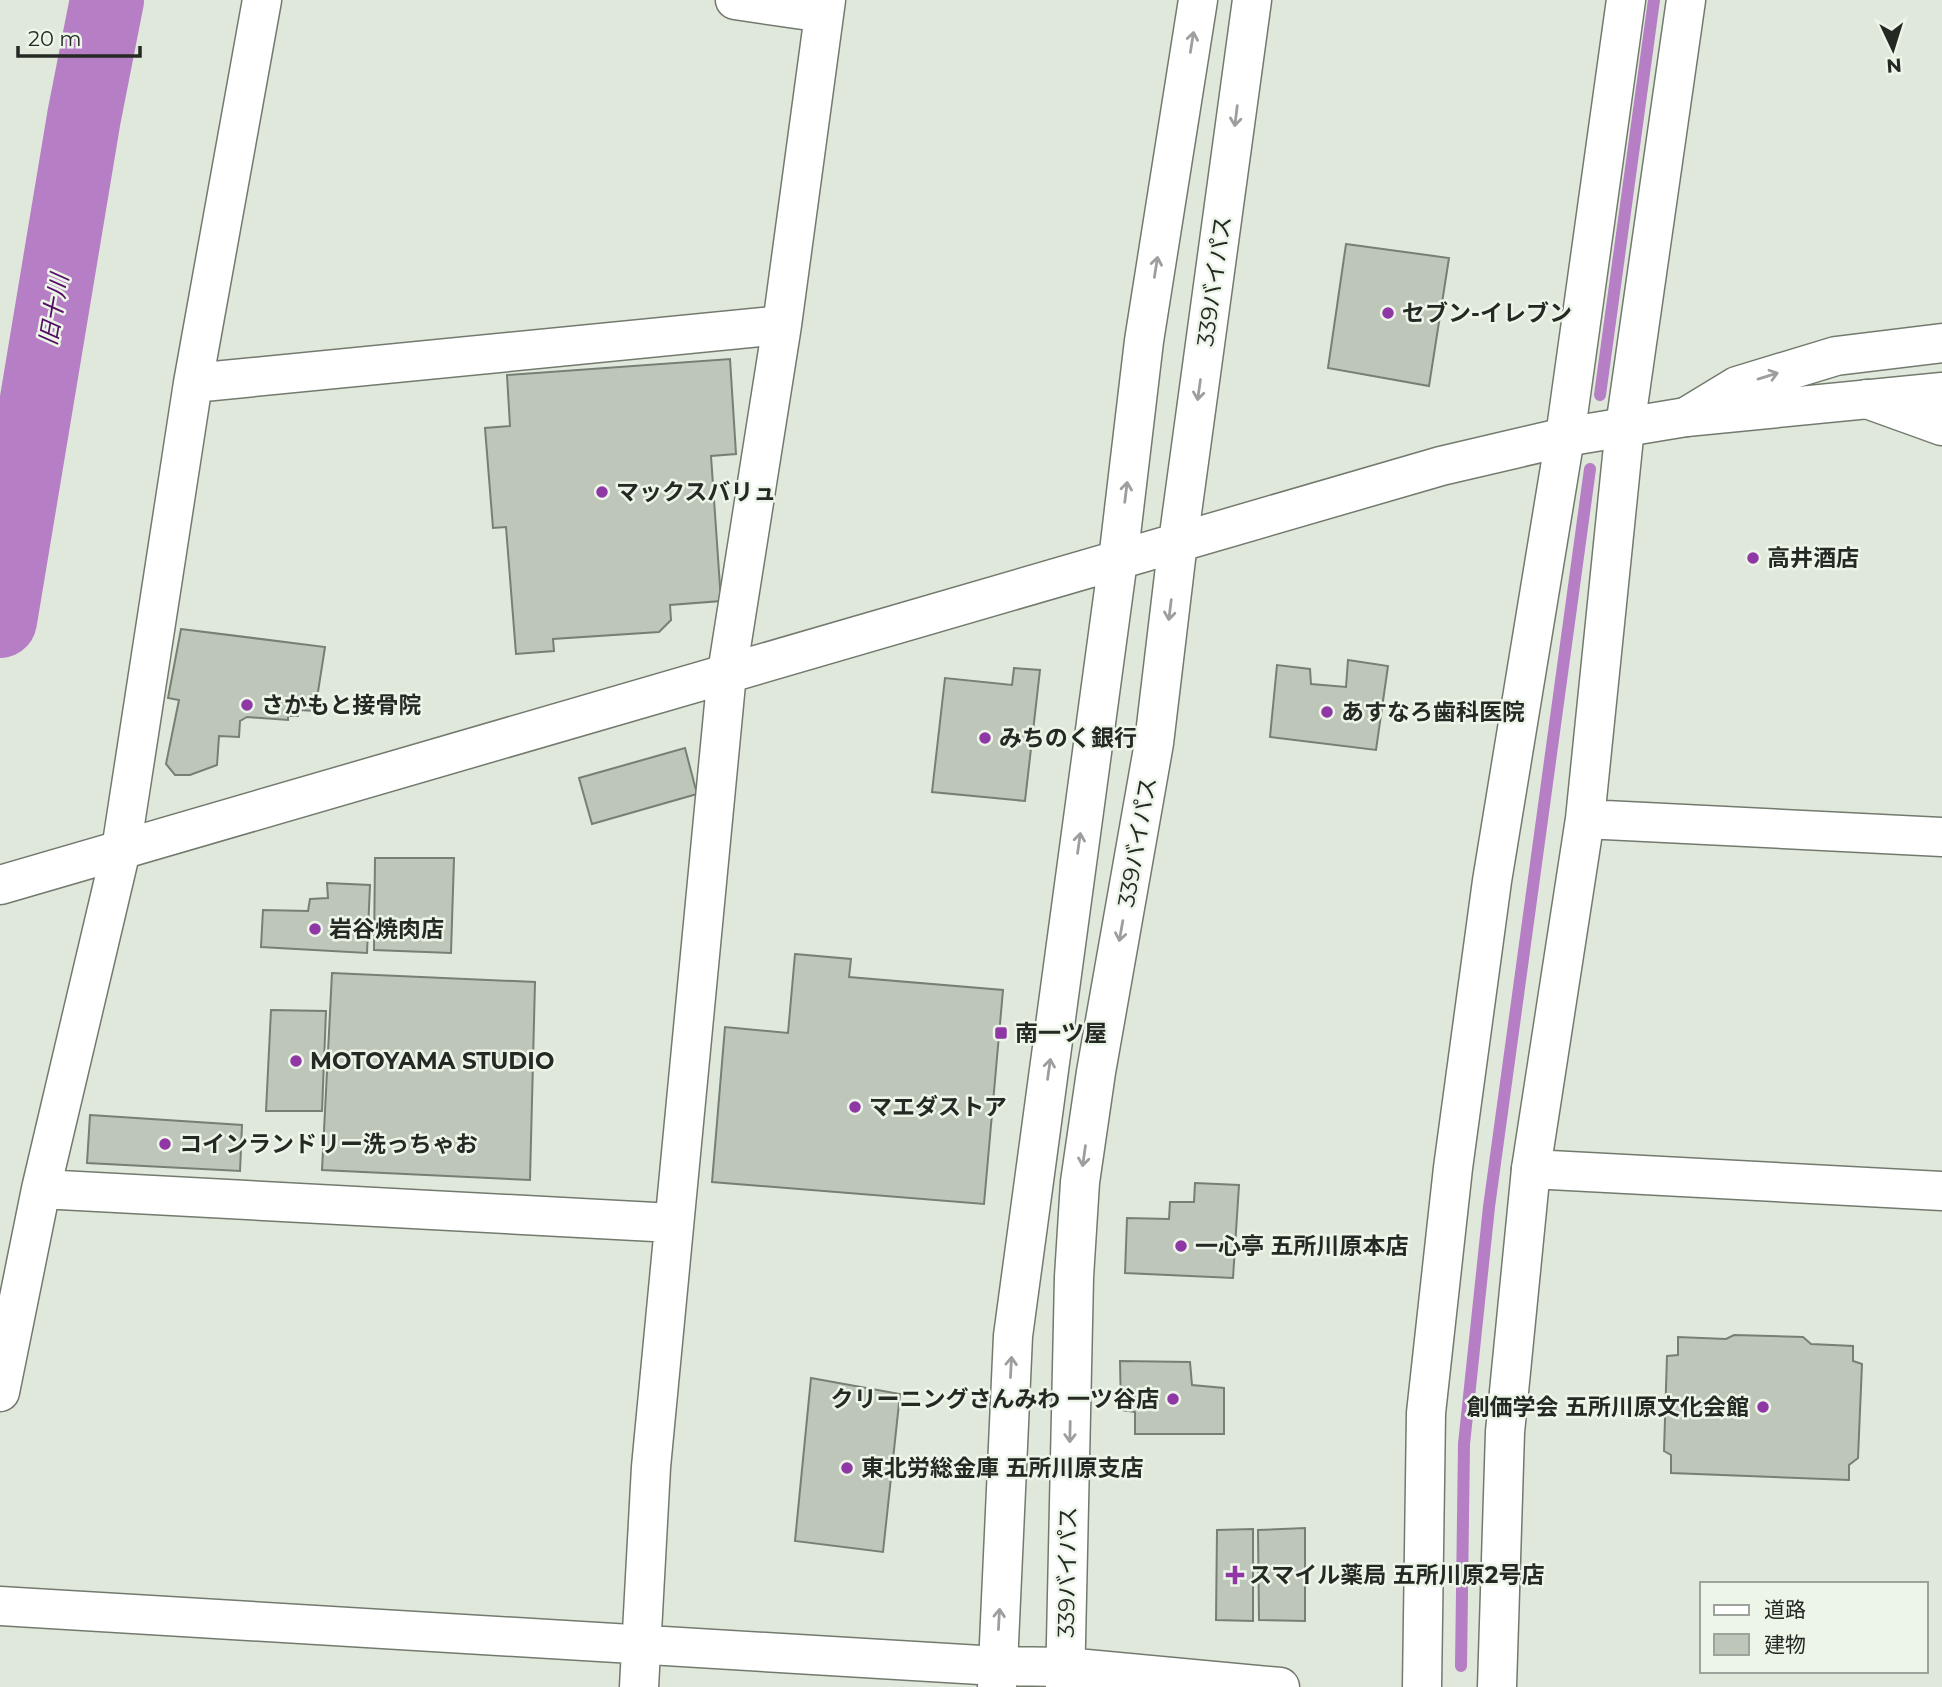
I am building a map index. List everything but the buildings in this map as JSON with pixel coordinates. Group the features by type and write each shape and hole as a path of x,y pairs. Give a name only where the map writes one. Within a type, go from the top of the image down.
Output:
{"street":[{"path":"0,1392 41,1189 121,850 192,383 262,0"},
{"path":"639,1687 651,1467 727,674 782,325 825,7 735,0"},
{"path":"997,1676 1013,1336 1118,560 1144,341 1198,0"},
{"name":"339バイパス","path":"1065,1677 1074,1277 1080,1182 1096,1072 1154,743 1178,542 1252,0"},
{"path":"1422,1687 1426,1413 1453,1168 1492,881 1565,437 1626,0"},
{"path":"1497,1687 1505,1432 1531,1169 1585,819 1625,427 1686,0"},
{"path":"192,383 782,325"},
{"path":"1686,417 1737,386 1836,355 1942,343"},
{"path":"0,885 1441,466 1565,437 1686,417 1942,393"},
{"path":"1867,399 1942,426"},
{"path":"1585,819 1942,837"},
{"path":"1531,1169 1942,1191"},
{"path":"41,1189 673,1223"},
{"path":"0,1605 640,1644 997,1676 1280,1687"}],"waterway":[{"name":"旧十川","path":"0,621 84,117 107,0"},
{"path":"1600,395 1654,0"},
{"path":"1461,1666 1464,1444 1489,1207 1590,469"}],"place":[{"name":"セブン-イレブン","path":"1388,313"},
{"name":"マックスバリュ","path":"602,492"},
{"name":"高井酒店","path":"1753,558"},
{"name":"さかもと接骨院","path":"247,705"},
{"name":"あすなろ歯科医院","path":"1327,712"},
{"name":"みちのく銀行","path":"985,738"},
{"name":"岩谷焼肉店","path":"315,929"},
{"name":"南一ツ屋","path":"1001,1033"},
{"name":"MOTOYAMA STUDIO","path":"296,1061"},
{"name":"マエダストア","path":"855,1107"},
{"name":"コインランドリー洗っちゃお","path":"165,1144"},
{"name":"一心亭 五所川原本店","path":"1181,1246"},
{"name":"クリーニングさんみわ 一ツ谷店","path":"1173,1399"},
{"name":"創価学会 五所川原文化会館","path":"1763,1407"},
{"name":"東北労総金庫 五所川原支店","path":"847,1468"},
{"name":"スマイル薬局 五所川原2号店","path":"1235,1575"}]}
